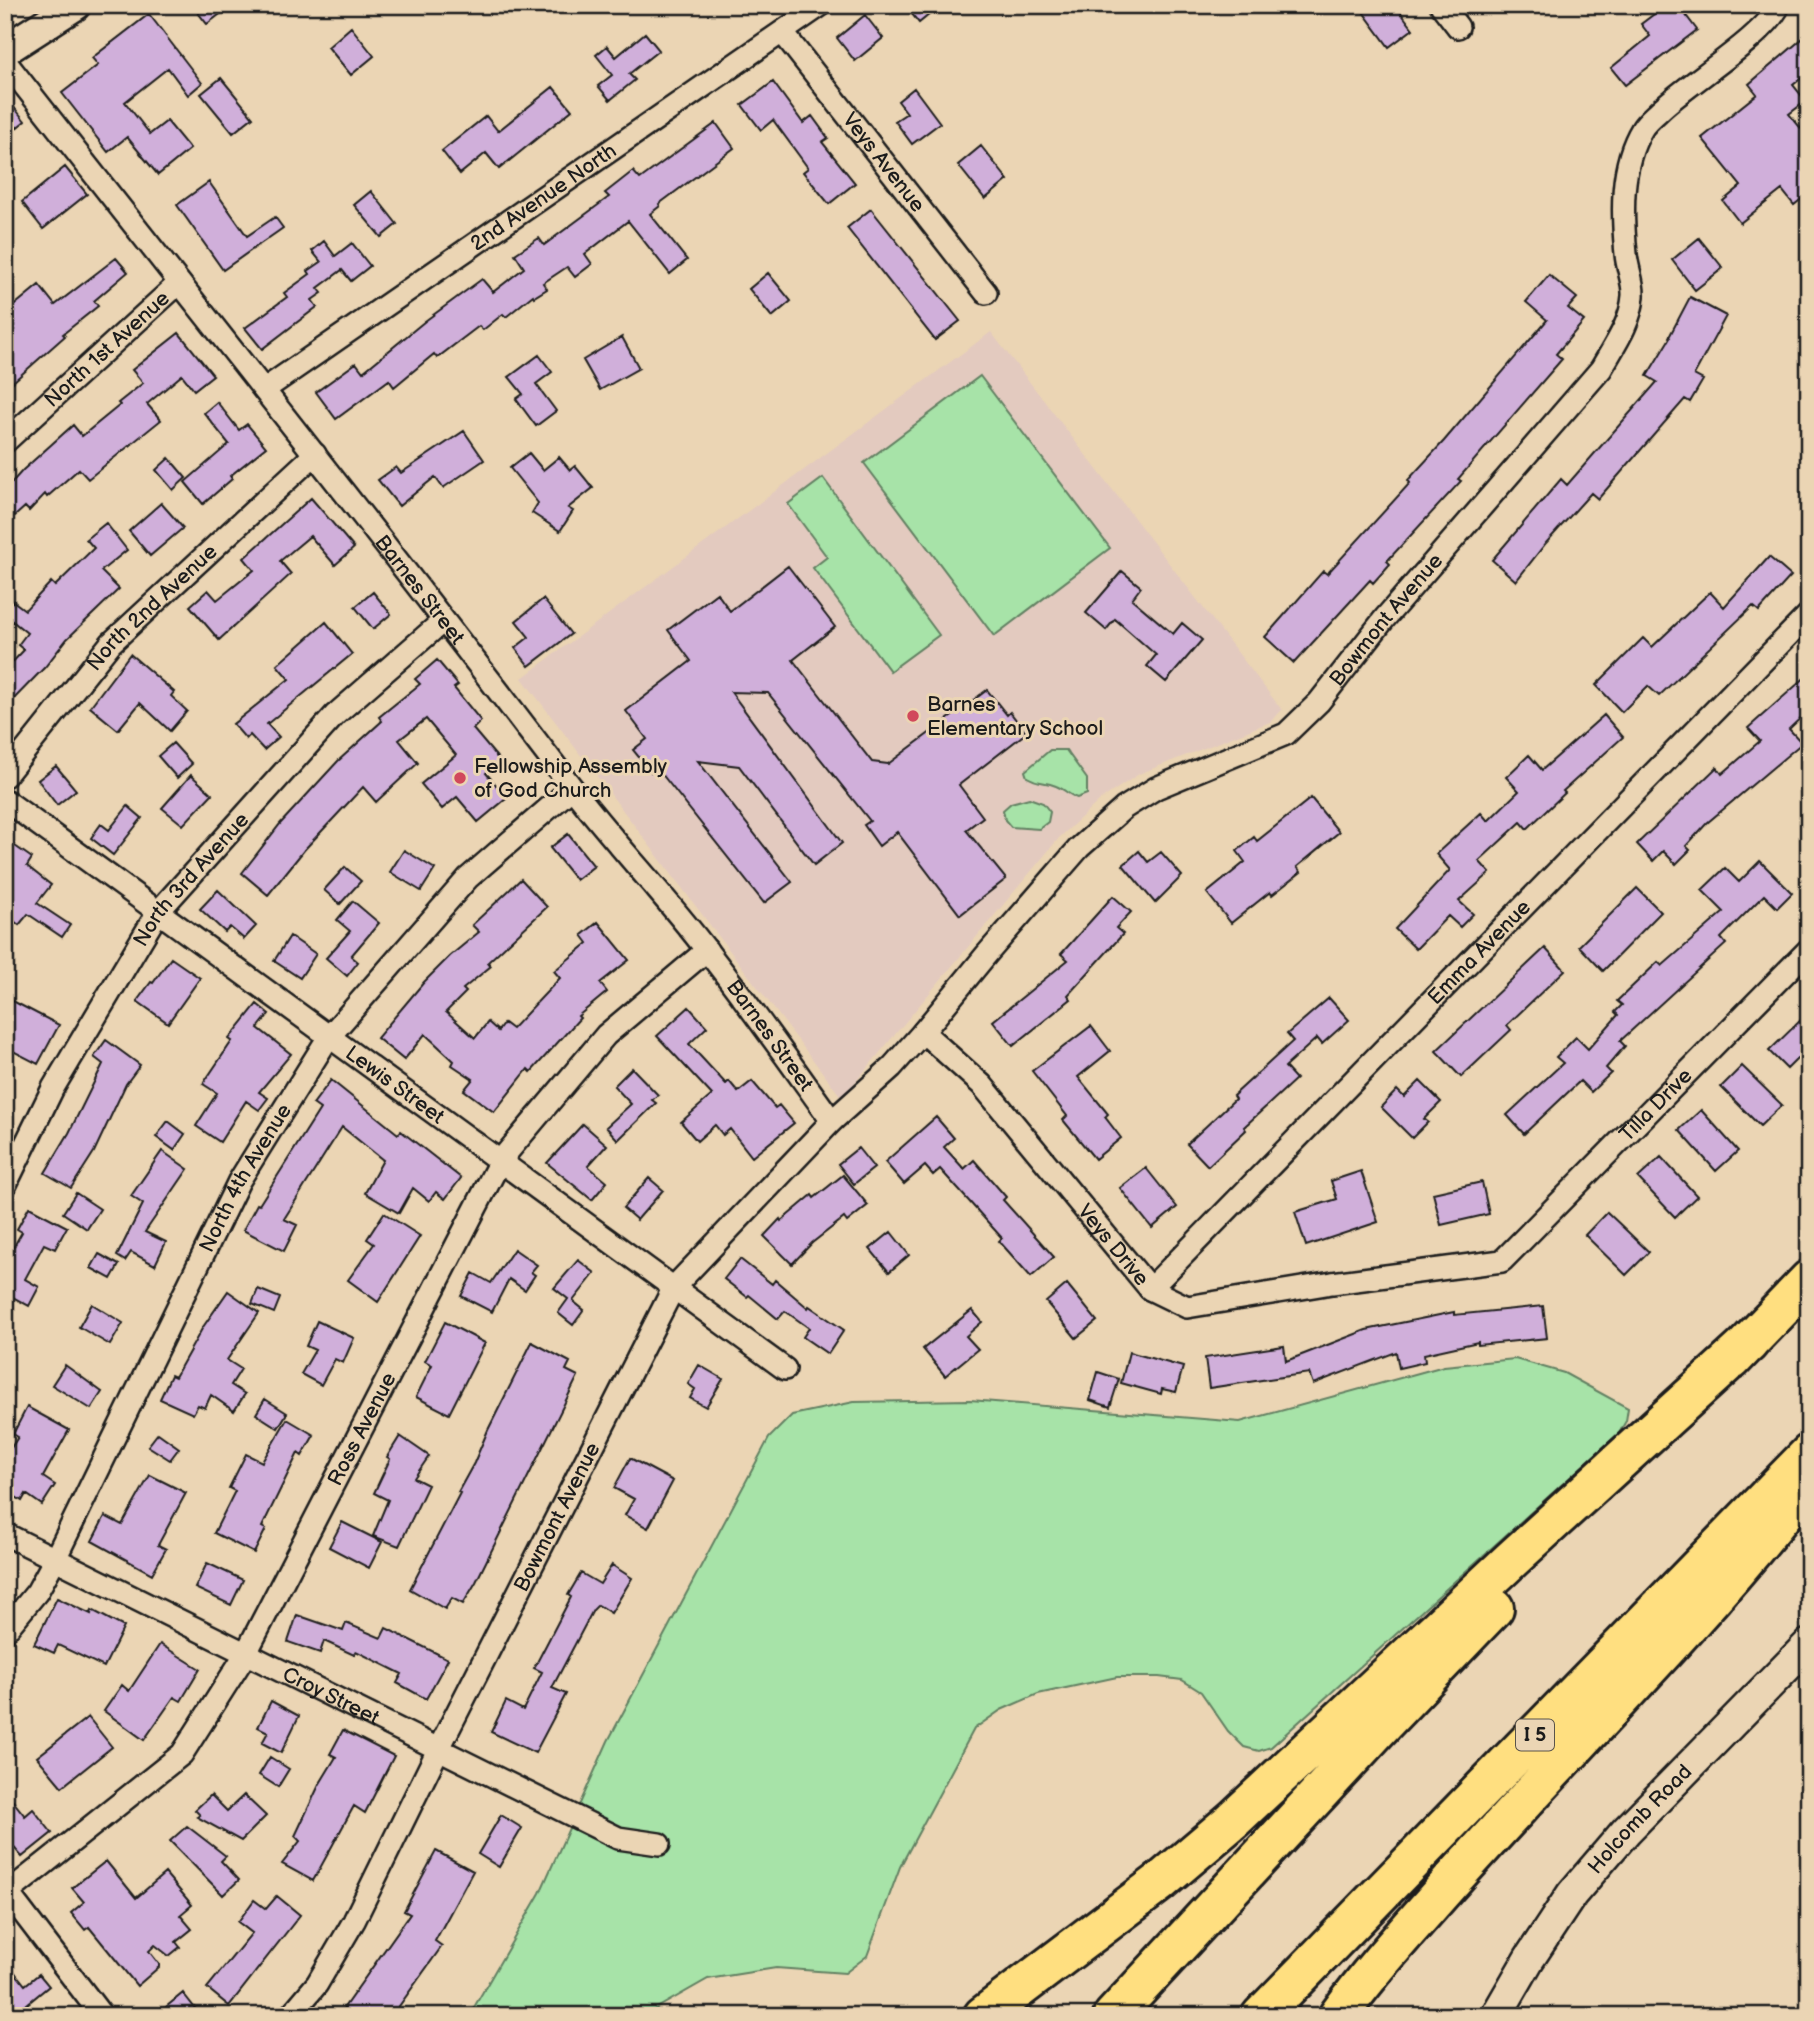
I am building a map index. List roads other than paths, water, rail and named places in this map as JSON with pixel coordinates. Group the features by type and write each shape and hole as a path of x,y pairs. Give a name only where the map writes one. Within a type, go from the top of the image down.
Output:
{"highway":[{"path":"1113,2016 1385,1722 1809,1280"},
{"path":"983,2016 1160,1882 1233,1820 1511,1559 1749,1343"},
{"name":"I 5","path":"1261,2016 1809,1454"},
{"path":"1338,2016 1503,1822 1750,1557 1809,1481"}],"street":[{"path":"5,50 75,5"},
{"name":"2nd Avenue North","path":"265,389 821,5"},
{"path":"1441,5 1458,27"},
{"name":"Bowmont Avenue","path":"290,2016 317,1984 354,1921 674,1287 832,1121 892,1067 1079,848 1124,808 1157,788 1286,734 1319,702 1385,618 1601,369 1625,328 1633,295 1626,256 1623,196 1630,158 1642,128 1677,94 1757,32 1776,13 1779,5"},
{"name":"Veys Avenue","path":"783,33 986,292"},
{"name":"Barnes Street","path":"5,61 265,389 524,722 572,788 707,950 832,1121"},
{"name":"North 1st Avenue","path":"5,442 179,283"},
{"name":"North 2nd Avenue","path":"5,776 111,643 315,454"},
{"name":"Emma Avenue","path":"1150,1289 1809,614"},
{"name":"North 3rd Avenue","path":"5,1186 53,1088 158,912 335,715 443,621"},
{"name":"North 4th Avenue","path":"5,1631 37,1592 55,1559 239,1181 328,1038 468,878 572,788"},
{"name":"Lewis Street","path":"5,800 785,1369"},
{"name":"Tilla Drive","path":"1502,1261 1809,948"},
{"name":"Ross Avenue","path":"6,1893 182,1754 245,1655 500,1161 606,1035 707,950"},
{"name":"Veys Drive","path":"923,1032 982,1085 1150,1289 1187,1307 1332,1283 1502,1261"},
{"name":"Croy Street","path":"5,1534 618,1838 659,1844"},
{"name":"Holcomb Road","path":"1496,2016 1529,1959 1572,1894 1626,1831 1809,1644"},
{"path":"6,1893 103,2016"}],"place":[{"name":"Barnes Elementary School","path":"913,716"},
{"name":"Fellowship Assembly of God Church","path":"460,778"}]}
